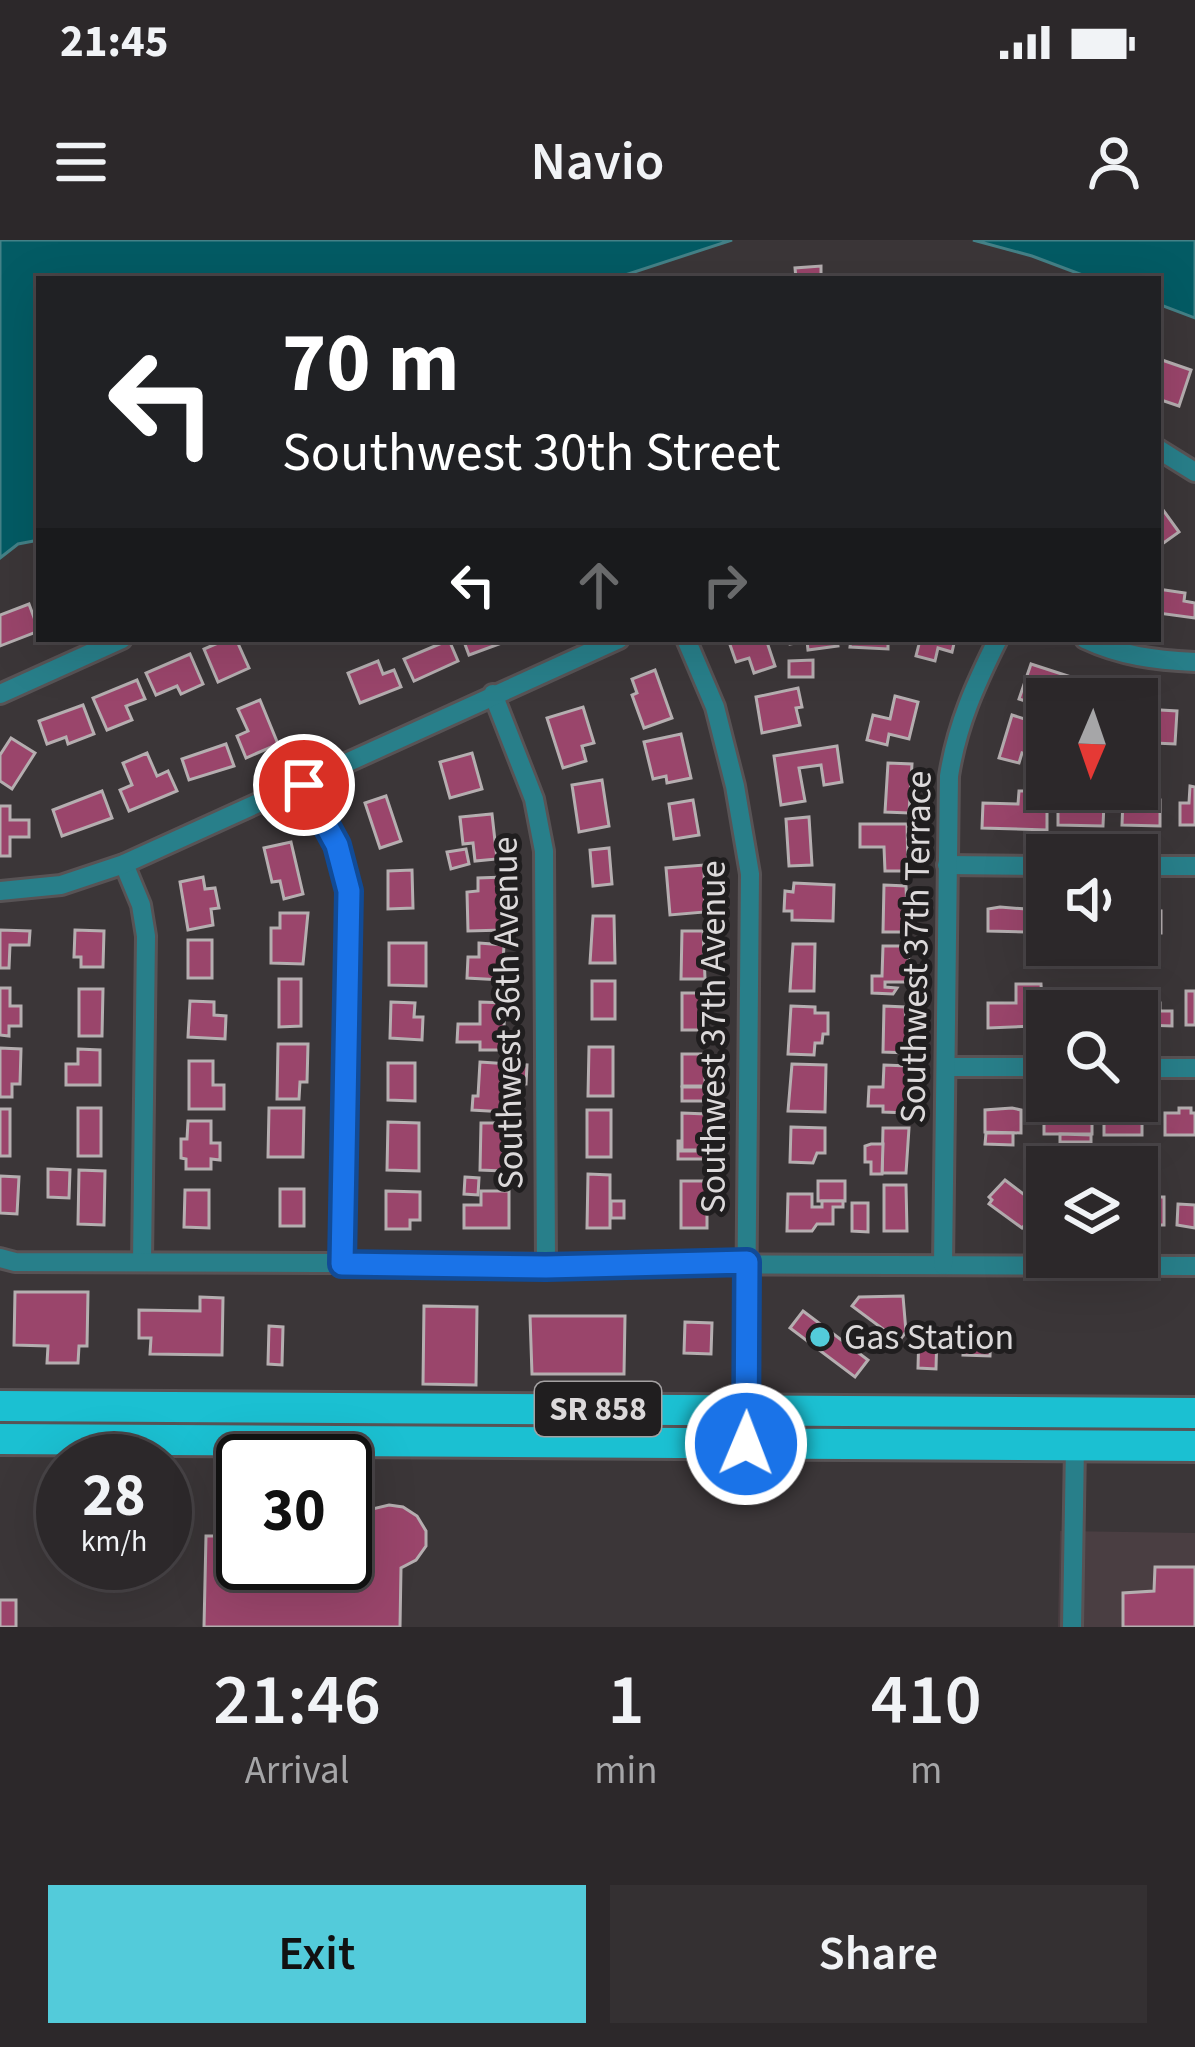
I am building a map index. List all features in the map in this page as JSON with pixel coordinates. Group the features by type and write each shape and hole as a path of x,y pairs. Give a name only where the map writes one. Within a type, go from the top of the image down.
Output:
{"main road":[{"name":"SR 858","path":"0,1406 1195,1413"},
{"path":"1,1439 38,1424 155,1424 188,1407"},
{"path":"192,1439 234,1420 354,1421 388,1407"},
{"path":"1075,1446 1084,1437 1101,1432 1195,1433"},
{"name":"SR 858","path":"1,1439 36,1439"},
{"name":"SR 858","path":"192,1440 1195,1447"}],"street":[{"path":"1161,450 1195,472"},
{"path":"0,694 115,642"},
{"path":"0,891 61,885 124,864 612,642"},
{"name":"Southwest 37th Avenue","path":"687,642 716,707 750,874 746,1444"},
{"name":"Southwest 37th Terrace","path":"943,1265 949,776 956,734 997,642"},
{"path":"1091,642 1150,660 1195,662"},
{"name":"Southwest 36th Avenue","path":"494,694 534,799 544,851 546,1267"},
{"path":"304,785 337,845 349,891 342,1264"},
{"path":"124,864 141,905 146,936 142,1262"},
{"path":"947,865 1026,866"},
{"path":"1158,866 1195,866"},
{"path":"947,1067 1026,1067"},
{"path":"1158,1067 1195,1068"},
{"path":"0,1258 15,1262 546,1267 747,1262 1195,1266"},
{"path":"1072,1627 1075,1446"}],"shaded area":[{"path":"1060,1531 1195,1533 1195,1627 1058,1627"}],"water":[{"path":"0,240 732,240 622,276 36,276 36,541 18,544 0,558"},
{"path":"973,240 1195,240 1195,318 1161,305 1161,276 1085,276"}],"building":[{"path":"821,266 821,276 796,276 795,268"},
{"path":"1162,360 1191,370 1179,406 1161,400"},
{"path":"1161,507 1179,532 1161,542"},
{"path":"1161,589 1185,593 1184,601 1195,603 1195,618 1161,613"},
{"path":"29,604 36,632 0,646 0,615"},
{"path":"237,642 249,668 218,682 204,649"},
{"path":"450,642 458,661 414,681 404,659"},
{"path":"464,642 502,643 469,655"},
{"path":"729,642 767,642 775,666 754,673 749,658 736,662"},
{"path":"807,642 837,642 838,646 808,650"},
{"path":"851,642 888,642 888,649 850,647"},
{"path":"914,642 954,642 952,652 938,648 935,661 916,656 919,644"},
{"path":"190,654 203,684 181,694 177,686 156,695 146,673"},
{"path":"813,660 813,677 789,677 789,661"},
{"path":"378,661 383,674 394,670 401,687 360,703 348,673"},
{"path":"1031,664 1068,676 1067,678 1026,678"},
{"path":"655,670 672,718 644,728 632,695 637,693 632,679"},
{"path":"137,680 145,699 126,706 132,720 107,730 93,698"},
{"path":"798,688 800,725 762,733 756,697"},
{"path":"895,696 918,702 909,739 889,734 887,745 867,740 873,715 890,719"},
{"path":"260,700 278,744 246,758 237,736 248,731 238,709"},
{"path":"83,705 94,734 68,744 66,737 47,744 39,721"},
{"path":"583,707 594,743 582,746 586,761 563,768 547,718"},
{"path":"1158,710 1177,711 1175,744 1158,743"},
{"path":"1012,715 1026,719 1026,754 1022,753 1019,763 999,758"},
{"path":"681,734 691,778 667,783 666,776 653,779 644,742"},
{"path":"11,738 35,753 12,789 0,781 0,755"},
{"path":"226,744 234,766 189,780 182,759"},
{"path":"837,746 842,782 824,785 821,765 799,768 805,801 781,805 774,756"},
{"path":"147,753 157,776 168,771 177,791 129,811 120,790 132,785 123,763"},
{"path":"472,753 482,789 450,798 440,762"},
{"path":"888,763 912,764 909,813 885,812"},
{"path":"602,780 609,826 579,832 572,785"},
{"path":"1190,786 1195,787 1195,825 1180,825 1180,803 1189,803"},
{"path":"102,791 112,818 62,836 53,810"},
{"path":"1019,791 1026,791 1026,810 1047,810 1047,830 982,828 983,803 1018,804"},
{"path":"386,796 401,841 380,848 365,803"},
{"path":"693,800 699,835 674,839 669,804"},
{"path":"1160,800 1160,826 1122,825 1123,810 1158,810"},
{"path":"0,806 10,806 10,820 29,820 29,837 10,837 10,856 0,856"},
{"path":"1058,810 1104,810 1103,826 1058,825"},
{"path":"492,814 497,859 475,861 473,843 463,844 460,817"},
{"path":"809,817 812,865 789,866 786,819"},
{"path":"860,824 907,824 908,871 885,871 884,847 860,847"},
{"path":"291,842 303,894 284,899 280,881 272,882 264,848"},
{"path":"609,848 612,884 593,886 590,850"},
{"path":"466,849 469,864 451,869 447,852"},
{"path":"704,865 705,912 670,915 666,868"},
{"path":"412,870 413,908 388,909 388,871"},
{"path":"203,877 205,889 215,888 219,908 211,909 213,925 188,930 180,882"},
{"path":"504,877 504,930 468,931 467,892 478,891 478,878"},
{"path":"794,883 834,885 833,921 792,920 792,911 784,911 785,891 793,892"},
{"path":"884,885 906,886 908,932 883,932"},
{"path":"988,909 1026,909 1025,932 988,931"},
{"path":"280,913 308,913 303,964 271,963 271,928 280,928"},
{"path":"593,916 614,916 615,963 590,963"},
{"path":"0,930 30,931 29,945 10,945 9,968 0,968"},
{"path":"75,930 104,931 103,967 81,967 81,957 74,957"},
{"path":"682,931 703,931 705,979 681,979"},
{"path":"188,940 212,940 212,978 188,978"},
{"path":"389,943 426,943 426,986 389,985"},
{"path":"479,943 504,945 502,980 467,978 468,957 479,957"},
{"path":"793,944 815,944 814,991 790,991"},
{"path":"883,946 910,946 906,982 885,982 885,987 897,988 893,994 872,993 872,976 882,976"},
{"path":"279,979 301,979 301,1026 279,1027"},
{"path":"592,981 615,981 615,1019 592,1019"},
{"path":"1016,984 1041,984 1041,990 1026,990 1026,1026 988,1028 988,1003 1016,1003"},
{"path":"0,988 10,988 10,1006 21,1006 21,1026 9,1026 9,1036 0,1035"},
{"path":"79,989 103,989 102,1036 79,1036"},
{"path":"1186,991 1195,991 1195,1025 1186,1025"},
{"path":"682,993 705,993 705,1030 682,1030"},
{"path":"190,1001 214,1002 214,1015 226,1016 225,1039 188,1037"},
{"path":"391,1002 415,1003 414,1017 423,1017 422,1040 390,1038"},
{"path":"480,1002 505,1003 503,1050 480,1050 480,1042 457,1042 458,1024 480,1024"},
{"path":"1158,1003 1160,1011 1172,1011 1172,1026 1158,1026"},
{"path":"791,1006 828,1013 828,1034 823,1034 822,1043 815,1043 814,1055 788,1054"},
{"path":"884,1006 905,1007 908,1053 883,1052"},
{"path":"278,1044 308,1044 307,1082 300,1082 299,1099 277,1099"},
{"path":"589,1047 613,1047 613,1096 588,1096"},
{"path":"0,1048 21,1049 20,1084 12,1084 12,1097 0,1097"},
{"path":"78,1049 100,1050 100,1085 66,1085 66,1064 78,1064"},
{"path":"682,1054 705,1054 705,1086 682,1086"},
{"path":"189,1061 213,1061 213,1085 224,1085 224,1109 189,1109"},
{"path":"480,1062 527,1065 526,1084 506,1083 505,1112 472,1110 473,1096 478,1096"},
{"path":"388,1063 415,1063 415,1101 388,1100"},
{"path":"792,1064 826,1065 825,1112 788,1111"},
{"path":"884,1065 908,1066 908,1113 868,1106 869,1087 883,1087"},
{"path":"682,1087 705,1087 705,1101 682,1101"},
{"path":"78,1108 101,1108 101,1156 78,1156"},
{"path":"269,1108 304,1108 303,1157 268,1157"},
{"path":"1179,1108 1195,1113 1195,1135 1165,1135 1165,1113 1179,1113"},
{"path":"0,1109 10,1109 10,1156 0,1156"},
{"path":"587,1110 611,1110 611,1157 587,1157"},
{"path":"985,1110 1021,1110 1021,1133 985,1132"},
{"path":"682,1113 706,1114 706,1150 682,1150"},
{"path":"188,1121 211,1121 211,1143 220,1143 220,1160 211,1159 211,1169 186,1169 181,1139 187,1139"},
{"path":"388,1122 419,1123 419,1171 387,1170"},
{"path":"1044,1122 1092,1122 1092,1134 1044,1134"},
{"path":"1104,1122 1142,1122 1142,1135 1104,1135"},
{"path":"481,1123 504,1123 503,1171 480,1170"},
{"path":"791,1127 825,1128 825,1153 817,1153 813,1163 790,1162"},
{"path":"883,1128 909,1128 906,1173 882,1173"},
{"path":"986,1133 1013,1133 1013,1145 985,1144"},
{"path":"1060,1134 1091,1135 1091,1142 1060,1142"},
{"path":"678,1141 681,1151 704,1151 704,1159 678,1159"},
{"path":"883,1144 882,1174 871,1174 871,1162 865,1162 865,1146"},
{"path":"48,1169 70,1170 69,1198 48,1197"},
{"path":"79,1170 105,1171 104,1225 78,1224"},
{"path":"588,1174 610,1175 610,1228 587,1228"},
{"path":"0,1176 19,1177 17,1214 0,1213"},
{"path":"465,1177 479,1178 478,1195 464,1194"},
{"path":"1005,1180 1026,1196 1026,1224 1022,1228 989,1204 989,1197"},
{"path":"681,1181 707,1181 707,1228 681,1228"},
{"path":"818,1181 845,1181 845,1201 818,1201"},
{"path":"884,1185 906,1185 907,1231 884,1231"},
{"path":"280,1189 304,1189 304,1226 280,1226"},
{"path":"185,1190 209,1190 209,1228 184,1227"},
{"path":"386,1191 420,1192 420,1220 410,1220 410,1229 386,1229"},
{"path":"481,1191 509,1191 509,1228 464,1228 464,1205 481,1205"},
{"path":"788,1194 812,1194 812,1207 822,1207 822,1201 843,1201 843,1207 833,1207 833,1224 817,1224 812,1231 787,1231"},
{"path":"1158,1197 1164,1197 1164,1225 1158,1225"},
{"path":"611,1201 624,1201 624,1218 611,1218"},
{"path":"852,1203 868,1203 868,1232 852,1231"},
{"path":"1178,1204 1195,1205 1195,1228 1177,1225"},
{"path":"15,1292 88,1292 87,1346 79,1346 78,1363 47,1363 48,1346 14,1345"},
{"path":"903,1296 906,1332 899,1341 852,1306 859,1297"},
{"path":"200,1297 223,1298 222,1355 150,1354 151,1338 139,1338 139,1310 200,1311"},
{"path":"424,1306 477,1307 476,1385 423,1384"},
{"name":"Gas Station","path":"803,1311 868,1360 855,1377 790,1328"},
{"path":"530,1316 625,1316 624,1374 532,1374"},
{"path":"685,1322 712,1323 711,1354 684,1353"},
{"path":"269,1326 283,1327 282,1365 268,1364"},
{"path":"964,1330 991,1331 990,1356 963,1355"},
{"path":"919,1332 937,1332 936,1369 918,1368"},
{"path":"403,1507 417,1516 426,1531 426,1546 416,1560 401,1568 400,1627 204,1627 206,1536 216,1536 216,1590 372,1590 372,1509"},
{"path":"1155,1567 1195,1567 1195,1627 1123,1627 1123,1593 1154,1591"},
{"path":"0,1600 16,1600 16,1627 0,1627"}],"place":[{"name":"Gas Station","path":"820,1337"}],"route":[{"path":"304,785 337,845 349,891 342,1264 546,1267 747,1262 746,1444"}]}
